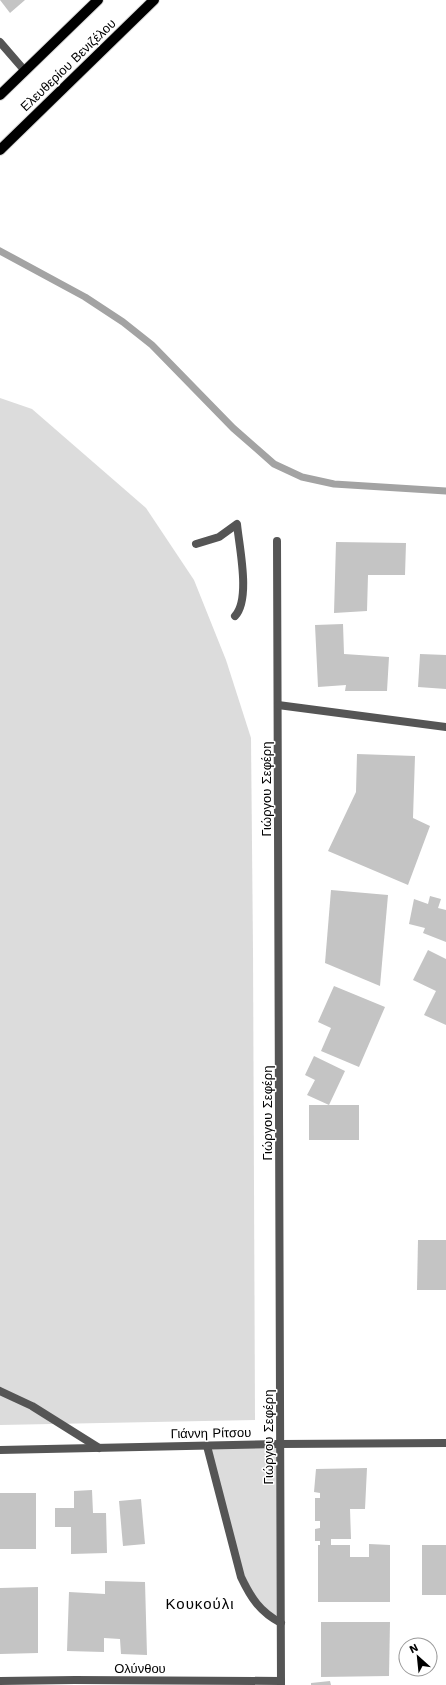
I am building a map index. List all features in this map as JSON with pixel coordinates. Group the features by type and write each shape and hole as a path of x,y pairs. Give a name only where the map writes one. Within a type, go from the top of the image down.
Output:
{"main road":[{"name":"Ελευθερίου Βενιζέλου","path":"0,95 98,0"},
{"name":"Ελευθερίου Βενιζέλου","path":"0,150 154,0"}],"street":[{"path":"0,42 24,71"},
{"path":"196,544 219,536 237,524 243,591 241,608 235,616"},
{"name":"Γιώργου Σεφέρη","path":"277,541 281,1683"},
{"path":"278,705 446,727"},
{"path":"0,1391 32,1406 99,1448"},
{"name":"Γιάννη Ρίτσου","path":"0,1450 280,1444 446,1443"},
{"path":"207,1446 241,1577 260,1609 269,1617 281,1623"},
{"name":"Ολύνθου","path":"0,1681 281,1683"}],"shaded area":[{"path":"0,398 32,409 146,508 194,580 226,660 251,738 255,1420 0,1425"},
{"path":"280,1444 281,1623 246,1587 207,1446"}],"building":[{"path":"0,0 25,0 10,13"},
{"path":"336,542 406,543 405,575 368,575 367,611 334,613"},
{"path":"343,624 344,654 389,657 387,691 345,691 346,685 318,687 315,625"},
{"path":"420,654 446,655 446,689 418,687"},
{"path":"357,754 415,756 413,818 430,826 408,885 328,851 356,792"},
{"path":"331,890 388,895 380,986 325,963"},
{"path":"430,896 441,899 438,908 446,910 446,942 423,933 425,928 409,924 414,899 428,904"},
{"path":"428,950 446,959 446,1025 424,1015 436,991 413,980"},
{"path":"334,986 385,1007 359,1067 321,1051 331,1028 318,1022"},
{"path":"314,1056 345,1071 329,1105 307,1095 315,1080 305,1075"},
{"path":"309,1105 359,1105 359,1140 309,1140"},
{"path":"418,1240 446,1240 446,1290 417,1290"},
{"path":"367,1468 365,1509 350,1509 351,1539 331,1539 331,1545 350,1545 350,1557 369,1557 369,1544 390,1545 390,1602 318,1602 318,1545 320,1545 320,1541 315,1541 315,1529 320,1528 320,1521 315,1521 315,1498 320,1498 320,1493 314,1492 316,1469"},
{"path":"92,1490 93,1513 106,1513 107,1553 71,1554 71,1527 55,1527 55,1508 74,1508 74,1491"},
{"path":"0,1493 36,1493 36,1549 0,1549"},
{"path":"141,1499 145,1544 123,1546 119,1501"},
{"path":"422,1545 446,1545 446,1595 422,1595"},
{"path":"105,1581 145,1582 147,1655 121,1654 120,1639 104,1638 104,1652 67,1651 69,1592 105,1594"},
{"path":"38,1587 38,1653 0,1654 0,1588"},
{"path":"321,1622 390,1622 389,1676 321,1677"},
{"path":"330,1681 331,1685 311,1685 311,1683"}],"waterway":[{"path":"0,251 85,297 123,322 152,345 233,428 274,464 302,477 334,484 446,491"}],"district":[{"name":"Κουκούλι","path":"200,1604"}]}
